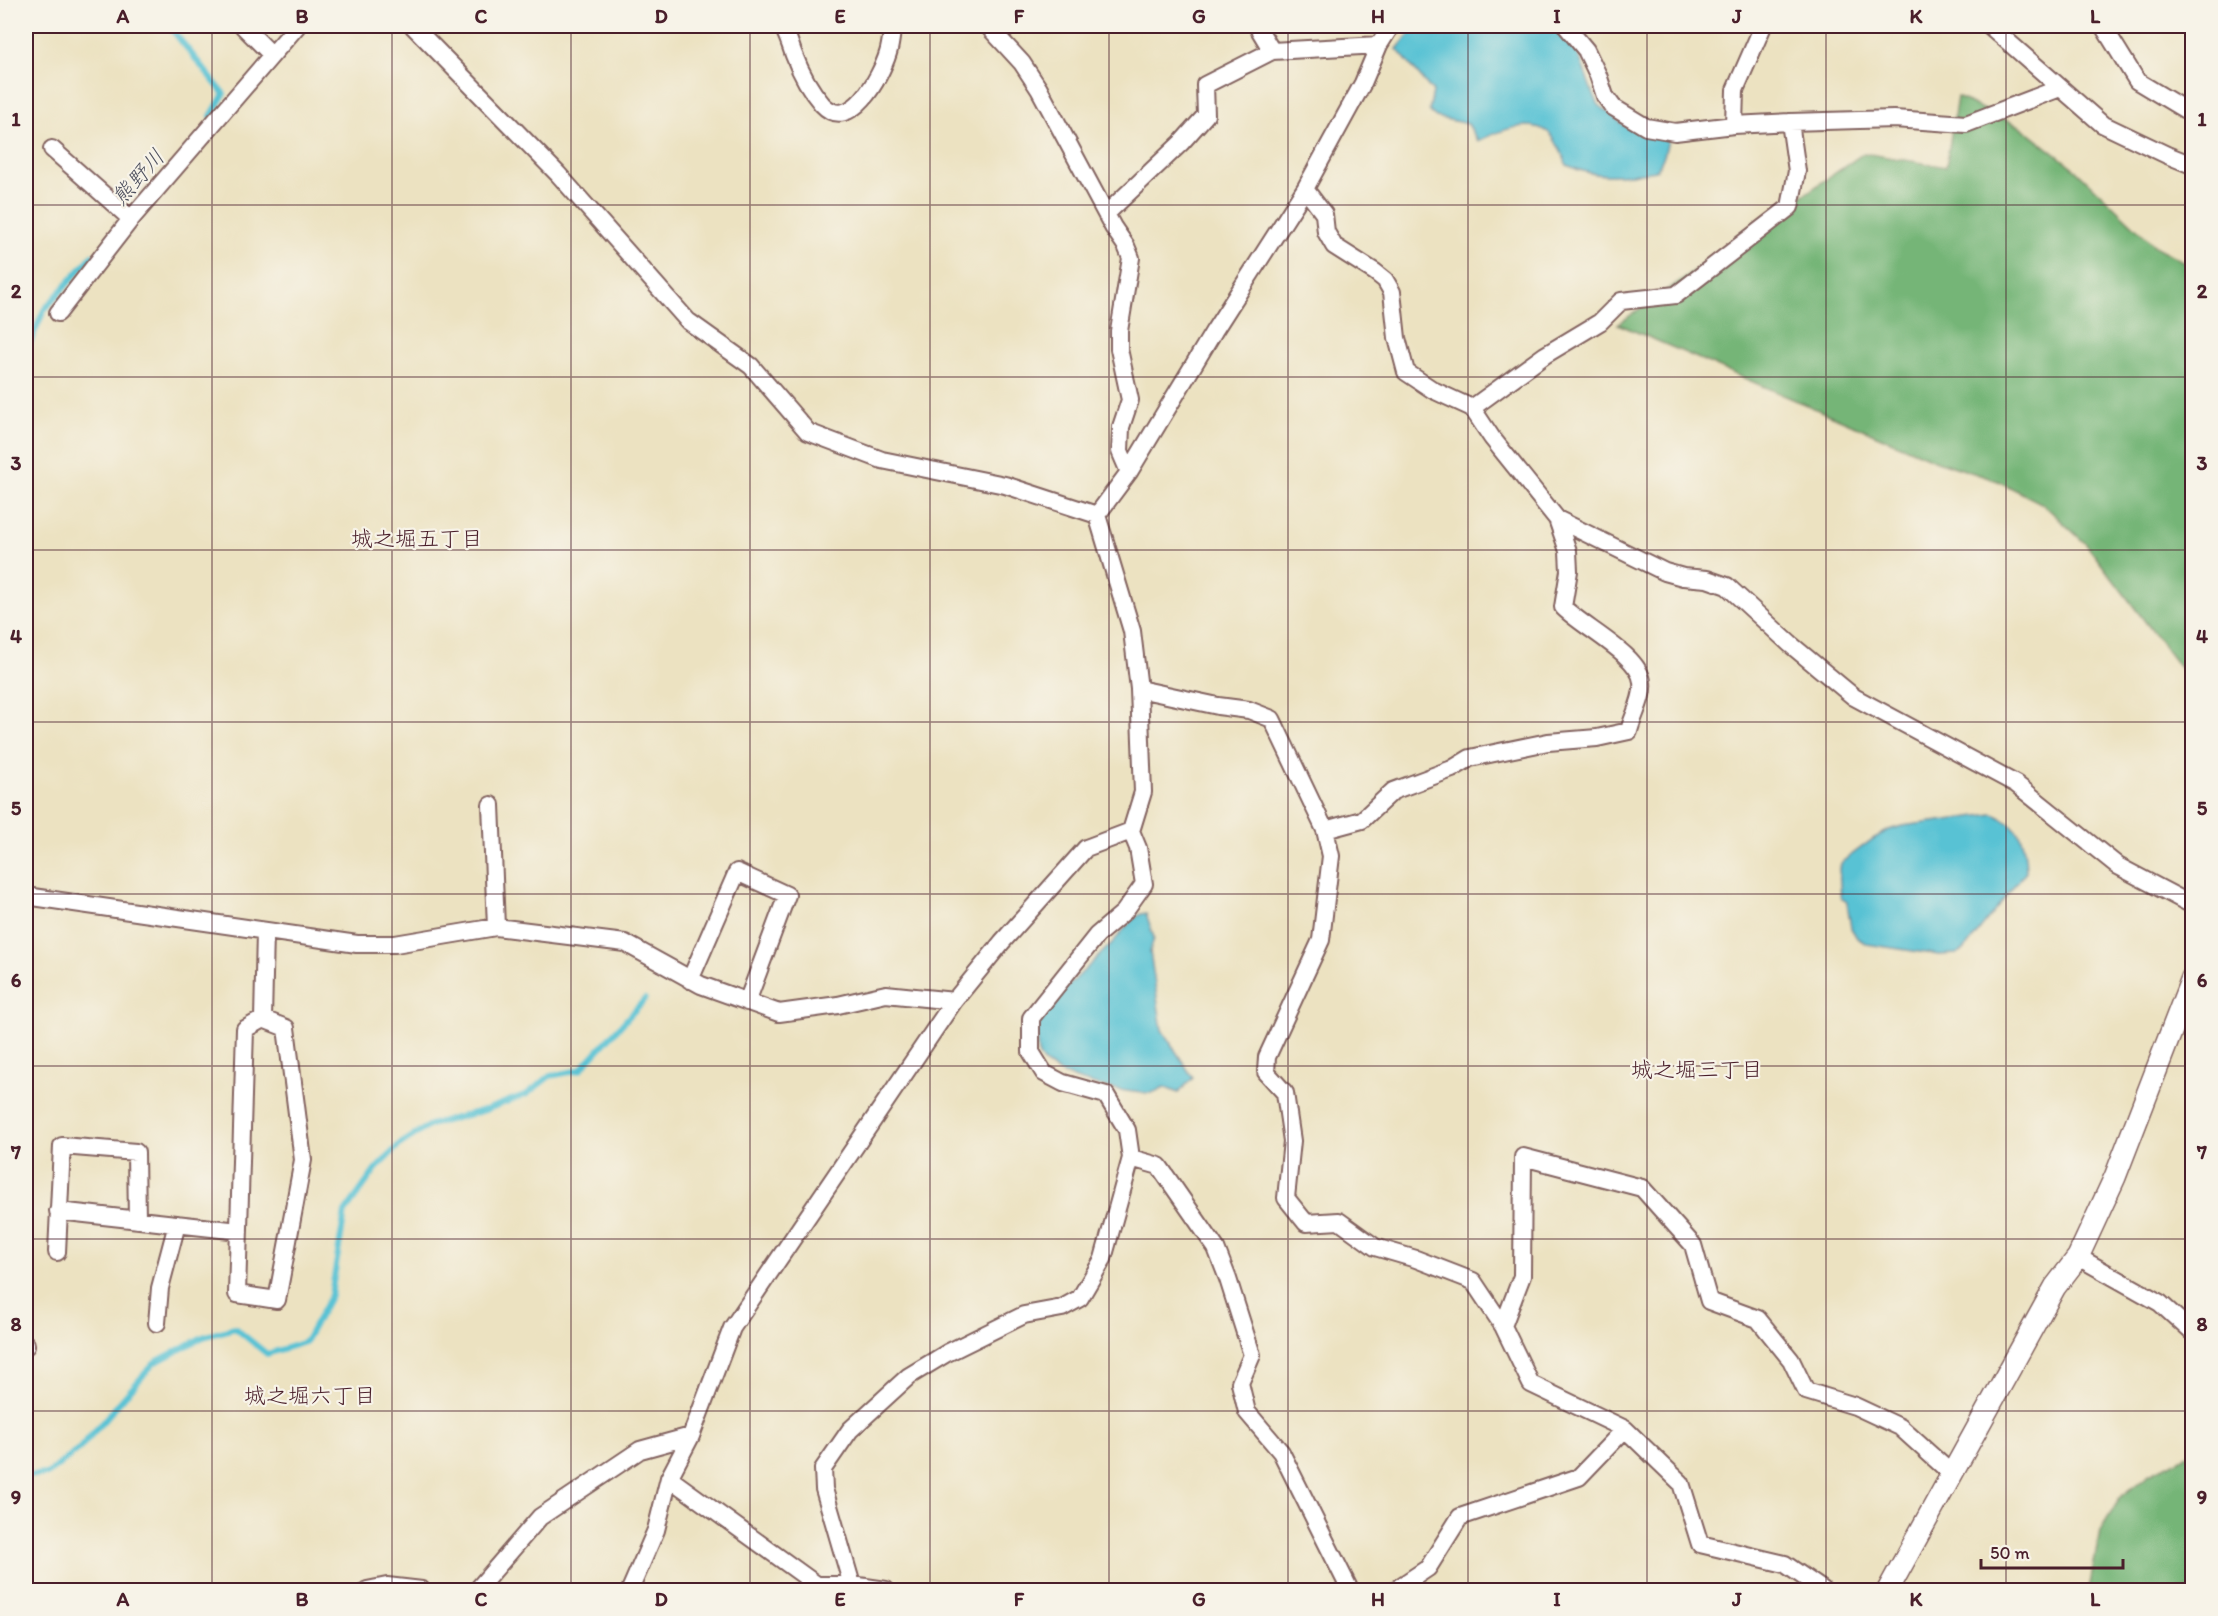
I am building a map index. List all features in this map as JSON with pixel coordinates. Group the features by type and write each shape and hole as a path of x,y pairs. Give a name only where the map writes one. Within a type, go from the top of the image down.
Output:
{"street":[{"path":"243,26 271,54"},
{"path":"58,313 131,219 297,26"},
{"path":"782,26 787,32 806,80 822,104 831,112 841,113 853,109 882,70 889,50 893,26"},
{"path":"988,26 1022,63 1039,88 1131,258 1119,331 1119,349 1130,400 1121,428 1120,451 1129,472"},
{"path":"1257,26 1272,51"},
{"path":"1097,515 1129,472 1214,331 1305,189 1363,84 1379,45 1391,26"},
{"path":"1566,26 1593,62 1605,96 1613,107 1646,127 1675,132 1734,125 1894,119 1966,124 2060,88"},
{"path":"1734,125 1735,90 1763,26"},
{"path":"1990,26 2102,124 2193,165"},
{"path":"2103,26 2137,81 2193,114"},
{"path":"417,27 558,174 688,321 751,366 808,432 882,460 1005,485 1097,515"},
{"path":"1106,214 1206,115 1205,85 1272,51 1379,45"},
{"path":"1472,408 1545,355 1600,321 1621,301 1676,295 1790,207 1797,171 1790,122"},
{"path":"52,149 131,219"},
{"path":"1305,189 1324,213 1326,232 1334,246 1375,272 1392,292 1397,338 1406,372 1433,390 1472,408 1492,438 1557,519 1568,551 1569,571 1563,607 1573,617 1631,658 1641,674 1641,692 1629,731 1597,738 1548,742 1470,758 1452,769 1393,791 1362,820 1325,830"},
{"path":"852,1585 824,1489 823,1469 850,1430 909,1376 947,1353 1024,1315 1062,1308 1080,1298 1103,1259 1131,1158 1127,1130 1106,1095 1063,1083 1044,1073 1031,1052 1030,1018 1097,935 1124,912 1144,884 1138,848 1131,831 1143,792 1139,688 1132,631 1097,515"},
{"path":"1557,519 1665,572 1683,577 1707,579 1727,586 1790,644 1854,697 2016,784 2118,867 2193,905"},
{"path":"1139,688 1218,706 1249,710 1272,719 1325,830 1331,856 1321,940 1267,1057 1266,1072 1286,1093 1292,1141 1286,1198 1306,1223 1339,1221 1375,1247 1416,1258 1473,1281 1503,1326 1531,1384 1625,1429 1681,1483 1700,1544 1785,1564 1823,1590"},
{"path":"490,805 496,927"},
{"path":"630,1590 656,1530 669,1478 691,1436 732,1328 954,1001 1002,942 1086,848 1131,831"},
{"path":"690,980 737,872 787,895 747,1002"},
{"path":"26,896 357,945 394,945 496,927 626,943 700,986 779,1014 838,1005 886,994 954,1001"},
{"path":"263,1020 265,932"},
{"path":"1888,1590 2055,1287 2078,1257 2115,1177 2193,978"},
{"path":"263,1020 286,1028 303,1160 276,1300 237,1294 245,1029 263,1020"},
{"path":"57,1252 62,1146 136,1152 137,1220"},
{"path":"1131,1158 1159,1166 1215,1248 1228,1279 1252,1355 1240,1383 1247,1412 1281,1452 1350,1590"},
{"path":"1503,1326 1522,1276 1523,1158 1642,1188 1693,1245 1709,1301 1758,1319 1791,1360 1806,1391 1855,1406 1900,1427 1953,1475"},
{"path":"58,1211 239,1231"},
{"path":"157,1323 160,1288 177,1224"},
{"path":"2078,1257 2160,1303 2193,1332"},
{"path":"1395,1590 1428,1568 1460,1517 1579,1477 1625,1429"},
{"path":"477,1590 540,1517 640,1450 691,1436"},
{"path":"669,1478 818,1588 852,1585 886,1590"},
{"path":"367,1590 387,1586 422,1590"}],"green space":[{"path":"1957,97 2021,127 2076,170 2156,247 2192,266 2192,683 2086,544 2043,504 1998,481 1937,461 1618,324 1864,153 1946,167"},
{"path":"2192,1454 2192,1590 2089,1590 2100,1531 2120,1498 2148,1475"}],"water":[{"path":"1416,26 1556,26 1577,50 1599,105 1625,126 1668,140 1664,156 1656,171 1611,175 1589,173 1567,165 1554,139 1540,128 1522,126 1478,141 1468,124 1436,117 1429,111 1433,92 1397,49"},
{"path":"1993,814 2010,823 2020,836 2026,871 1964,950 1956,954 1939,955 1867,944 1857,938 1851,928 1847,902 1841,898 1839,868 1842,862 1889,830 1902,826"},
{"path":"1146,913 1154,938 1150,952 1162,1030 1193,1078 1178,1093 1164,1087 1151,1093 1140,1093 1088,1083 1055,1070 1044,1062 1038,1053 1039,1015 1114,941 1132,920"}],"waterway":[{"name":"熊野川","path":"169,26 224,94 211,116"},
{"name":"熊野川","path":"26,352 44,310 92,256"},
{"path":"26,1476 47,1474 79,1449 154,1363 203,1337 235,1328 267,1354 305,1342 331,1295 345,1212 376,1169 399,1145 430,1125 485,1110 527,1094 550,1076 580,1070 645,999"}],"district":[{"name":"城之堀五丁目","path":"417,538"},
{"name":"城之堀三丁目","path":"1697,1069"},
{"name":"城之堀六丁目","path":"310,1395"}]}
